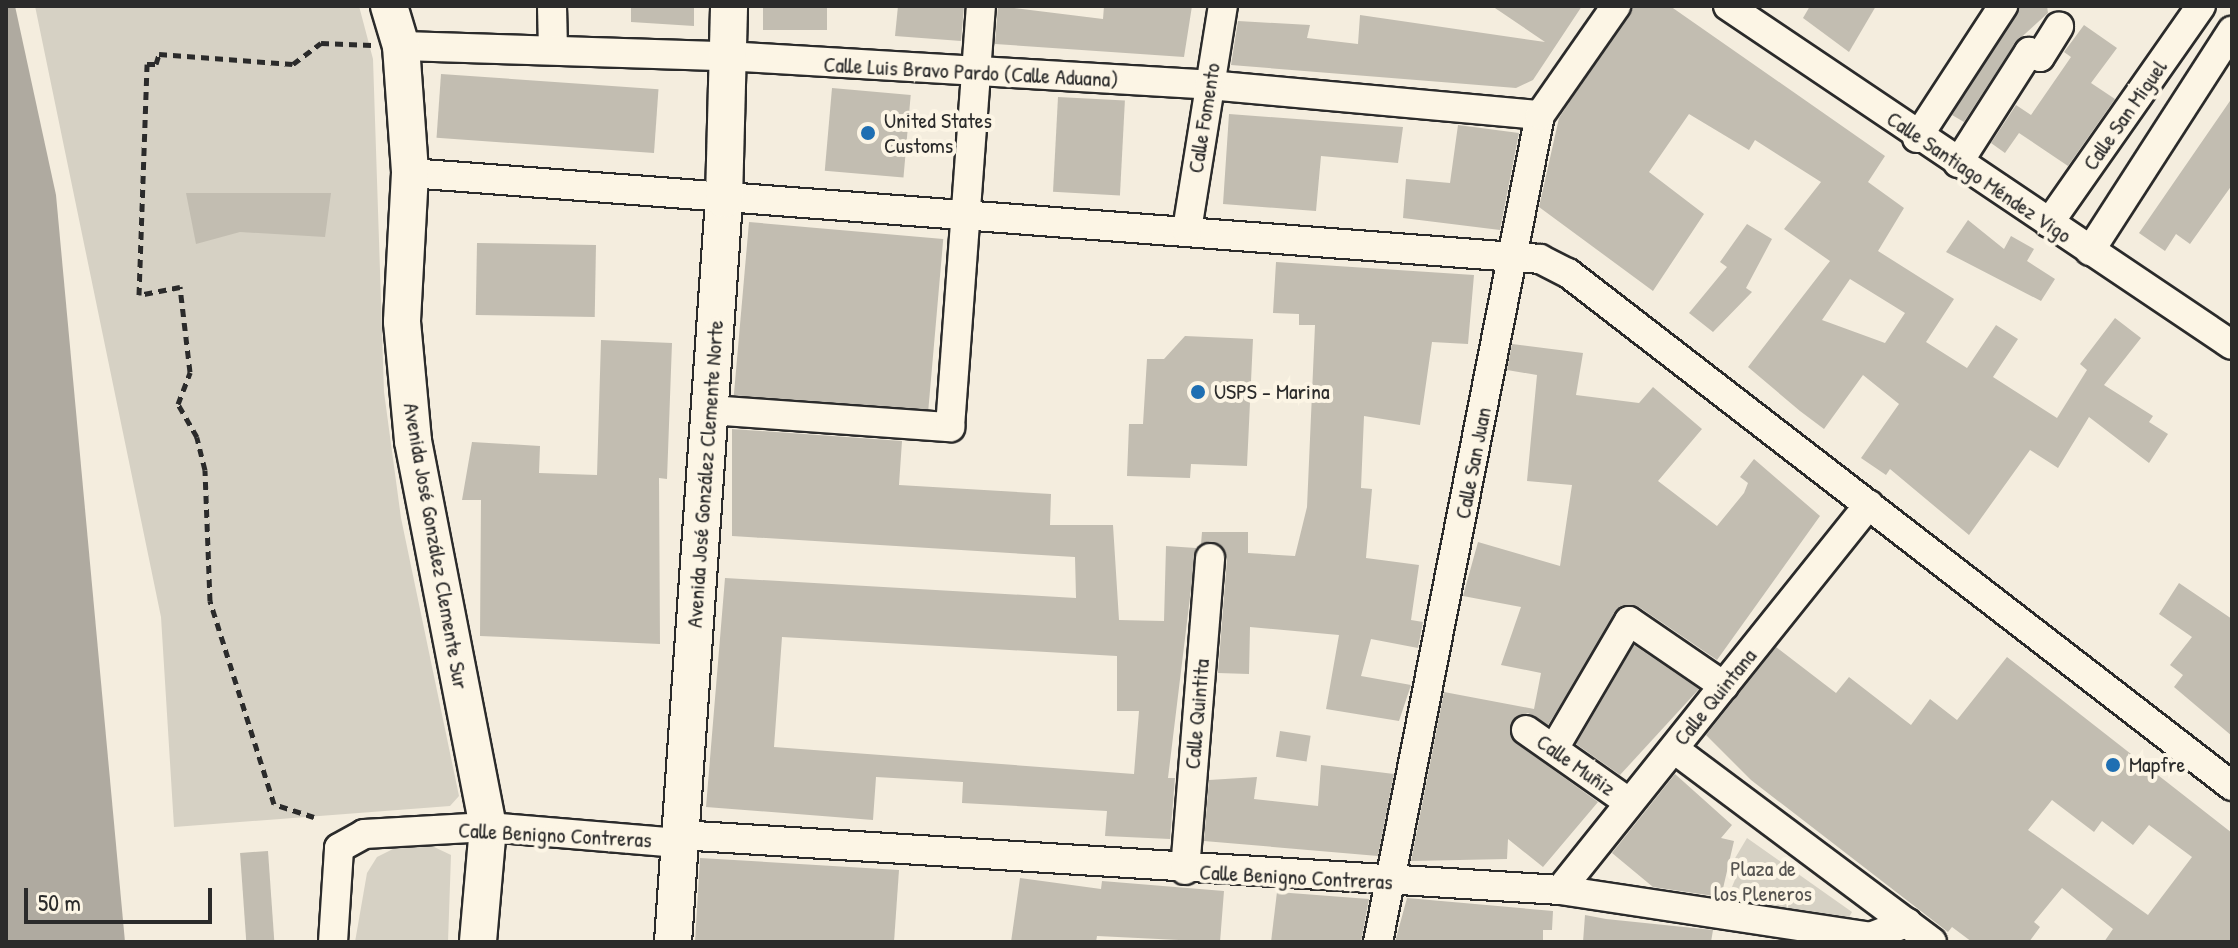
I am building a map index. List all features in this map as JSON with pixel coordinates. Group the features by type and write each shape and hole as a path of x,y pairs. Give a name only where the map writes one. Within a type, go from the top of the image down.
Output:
{"main road":[{"name":"Avenida José González Clemente Sur","path":"389,6 401,46 410,173 402,322 413,441 488,827 478,942"},
{"name":"Avenida José González Clemente Norte","path":"673,942 724,199 729,6"}],"street":[{"path":"552,6 553,50"},
{"path":"710,410 950,427 973,74 981,6"},
{"name":"Calle Fomento","path":"1187,230 1223,6"},
{"name":"Calle San Juan","path":"1378,942 1540,115 1616,6"},
{"name":"Calle Santiago Méndez Vigo","path":"1728,6 1917,138 2232,345"},
{"path":"1917,138 2003,6"},
{"name":"Calle San Miguel","path":"2049,223 2201,6"},
{"path":"1958,163 2029,52 2040,57 2059,26"},
{"path":"2090,251 2232,31"},
{"name":"Calle Luis Bravo Pardo (Calle Aduana)","path":"401,46 727,56 973,74 1209,85 1540,115"},
{"path":"410,173 724,199 1515,252 1568,273 2232,786"},
{"name":"Calle Quintana","path":"1560,890 1627,801 1674,749 1869,504"},
{"name":"Calle Quintita","path":"1185,870 1210,558"},
{"path":"1555,747 1629,621 1724,686"},
{"name":"Calle Muñiz","path":"1526,730 1555,747 1627,801"},
{"path":"1674,749 1932,942"},
{"name":"Calle Benigno Contreras","path":"333,942 339,848 364,834 488,827 1560,890 1870,937 1907,923"}],"path":[{"path":"314,817 274,804 210,601 205,470 197,437 178,404 190,372 180,287 139,295 147,64 156,64 159,54 293,64 321,43 401,46"}],"green space":[{"path":"35,6 359,6 373,59 384,392 401,518 459,796 450,806 174,827 161,617"},
{"name":"Plaza de los Pleneros","path":"1747,838 1852,912 1847,921 1727,899 1739,870 1731,865"},
{"path":"432,846 451,855 448,942 355,942 367,873 377,857 397,847"}],"shaded area":[{"path":"6,6 15,6 56,195 125,942 6,942"}],"building":[{"path":"631,6 694,6 694,26 631,22"},
{"path":"763,6 827,6 827,30 763,30"},
{"path":"898,6 964,6 961,41 895,36"},
{"path":"998,6 1103,19 1104,6 1192,6 1184,57 995,44"},
{"path":"1492,6 1582,6 1533,80 1516,88 1231,65 1238,21 1310,25 1307,38 1358,44 1360,15 1545,42"},
{"path":"1633,6 1670,6 1885,156 1868,182 1904,208 1878,251 1954,299 1926,342 1967,368 1996,325 2018,339 1993,377 2057,418 2087,370 2080,364 2115,318 2141,338 2104,385 2153,416 2149,422 2168,434 2149,463 2089,417 2058,468 2030,450 1969,535 1890,469 1886,475 1861,458 1899,404 1863,375 1824,429 1748,367 1830,261 1784,229 1821,182 1755,140 1749,150 1689,114 1649,172 1704,214 1653,291 1539,207 1559,118","holes":["1850,279 1905,313 1885,343 1822,320"]},
{"path":"1810,6 1876,6 1849,52 1803,18"},
{"path":"2020,6 2047,6 2048,13 2015,43 1964,122 1952,115"},
{"path":"2084,25 2117,48 2091,83 2115,99 2068,166 2019,133 2005,153 1991,143 2016,105 2031,115 2071,57 2064,52"},
{"path":"441,74 658,89 654,153 437,138"},
{"name":"United States Customs","path":"832,88 911,95 903,178 825,171"},
{"path":"1058,97 1125,101 1120,195 1053,192"},
{"path":"2232,98 2232,185 2190,244 2176,234 2165,251 2139,233"},
{"path":"1229,114 1403,127 1398,163 1321,156 1316,211 1223,204"},
{"path":"1458,125 1519,133 1500,230 1403,218 1406,179 1450,183"},
{"path":"186,193 331,193 325,237 240,232 196,244"},
{"path":"1968,220 2004,249 2011,236 2034,249 2027,261 2055,279 2041,301 1946,252"},
{"path":"749,222 943,239 928,412 734,395"},
{"path":"1747,224 1772,239 1746,288 1752,292 1713,332 1689,313 1727,267 1720,262"},
{"path":"477,243 596,245 595,317 476,315"},
{"path":"1276,262 1474,275 1468,344 1432,342 1420,425 1364,416 1361,488 1372,489 1366,558 1419,565 1411,620 1423,622 1418,648 1371,639 1361,676 1411,685 1399,721 1326,709 1339,635 1250,627 1249,674 1218,673 1227,559 1219,544 1201,544 1202,532 1248,532 1248,553 1295,556 1307,507 1315,325 1299,325 1299,314 1273,313"},
{"name":"USPS - Marina","path":"1185,336 1253,339 1247,466 1191,464 1190,478 1127,476 1129,424 1143,424 1147,359 1164,359"},
{"path":"601,340 672,343 667,479 659,478 660,644 480,636 481,500 462,500 472,442 540,446 539,473 597,475"},
{"path":"1512,344 1583,353 1576,395 1639,403 1653,387 1702,429 1658,481 1717,526 1744,493 1748,483 1740,477 1754,459 1820,516 1717,660 1639,607 1622,606 1548,725 1528,713 1513,720 1516,743 1598,802 1543,867 1508,839 1507,859 1411,861 1444,692 1534,709 1541,673 1501,665 1521,607 1463,596 1478,542 1560,566 1572,485 1527,481 1537,375 1507,370"},
{"path":"732,429 902,441 899,485 1051,494 1050,525 1113,525 1119,620 1164,621 1166,546 1196,548 1168,778 1175,778 1170,839 1105,836 1107,811 962,803 963,782 876,777 873,820 706,807 725,578 1076,598 1075,557 732,536","holes":["782,637 1117,656 1117,711 1139,711 1134,774 774,747"]},
{"path":"2179,583 2232,619 2232,736 2174,687 2183,675 2170,665 2192,637 2159,614"},
{"path":"1634,645 1699,689 1620,775 1576,744"},
{"path":"1776,647 1836,693 1849,677 1911,725 1930,699 1957,720 2007,657 2232,833 2232,942 2104,942 2113,929 2062,888 2034,922 2040,927 2029,942 1972,942 1952,927 1948,932 1751,780 1706,735","holes":["2052,800 2094,832 2102,821 2133,845 2149,825 2192,857 2148,915 2028,830"]},
{"path":"1280,731 1311,736 1307,762 1276,757"},
{"path":"1321,765 1394,774 1378,856 1204,841 1209,780 1257,777 1254,799 1318,806"},
{"path":"1675,774 1732,825 1721,838 1734,841 1721,897 1653,887 1612,853"},
{"path":"268,851 274,942 246,942 240,853"},
{"path":"700,858 899,870 894,942 695,942"},
{"path":"1020,878 1101,889 1102,881 1224,891 1220,942 1097,936 1096,942 1011,942"},
{"path":"1277,892 1369,899 1361,942 1271,942"},
{"path":"1407,898 1553,911 1552,930 1543,930 1543,942 1395,942"},
{"path":"1585,915 1713,930 1711,942 1583,942"}],"place":[{"name":"United States Customs","path":"868,133"},
{"name":"USPS - Marina","path":"1198,392"},
{"name":"Mapfre","path":"2113,765"}]}
